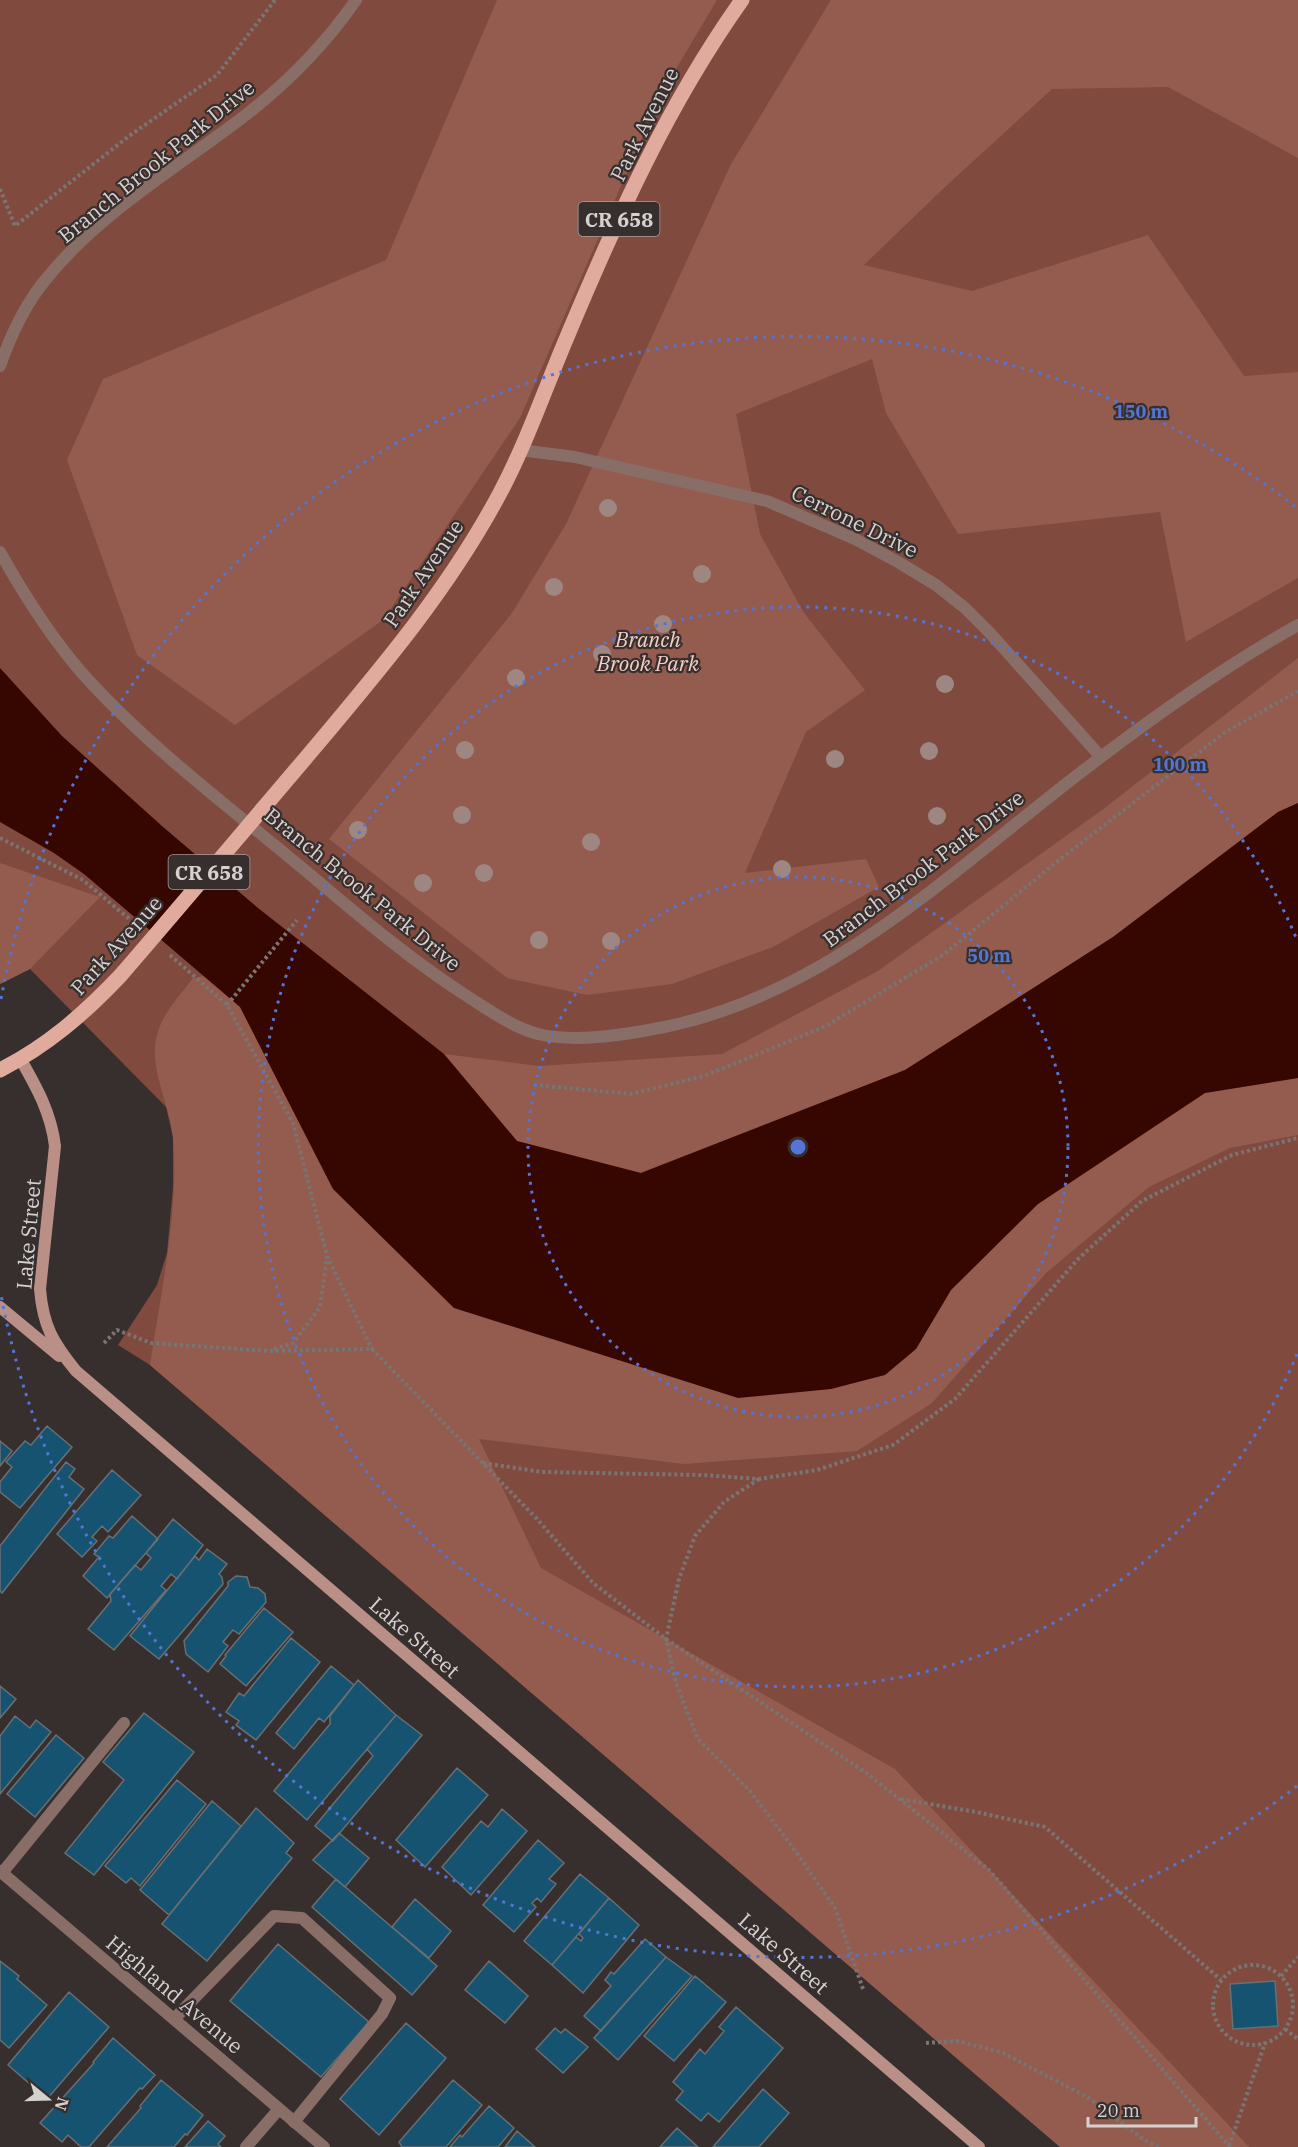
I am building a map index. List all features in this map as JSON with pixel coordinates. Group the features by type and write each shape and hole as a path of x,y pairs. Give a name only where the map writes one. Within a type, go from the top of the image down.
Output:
{"main road":[{"name":"Park Avenue","path":"0,1070 21,1060 72,1024 120,976 388,661 435,597 500,492 596,269 663,127 692,76 742,0"}],"street":[{"name":"Branch Brook Park Drive","path":"0,366 7,345 31,299 67,256 109,218 273,92 317,48 356,0"},
{"name":"Cerrone Drive","path":"520,450 575,457 767,501 855,539 936,585 965,608 1101,757"},
{"name":"Branch Brook Park Drive","path":"0,552 40,620 80,670 104,696 172,759 417,963 495,1014 538,1034 592,1037 653,1030 719,1014 779,989 836,958 888,923 1101,757 1222,670 1298,625"},
{"name":"Lake Street","path":"21,1060 47,1108 53,1126 55,1146 40,1289 42,1307 52,1339 76,1371 979,2147"},
{"path":"0,1306 76,1371"},
{"path":"1,1872 124,1723"},
{"name":"Highland Avenue","path":"1,1872 324,2147"},
{"path":"174,2019 274,1916 302,1918 390,1998 382,2014 294,2121"},
{"path":"246,2147 279,2109"}],"path":[{"path":"0,189 15,226 129,136 217,75 275,0"},
{"path":"534,1086 631,1094 704,1076 824,1027 943,955 1059,860 1224,733 1298,692"},
{"path":"0,838 83,880 137,927"},
{"path":"227,1005 297,920"},
{"path":"164,950 227,1005 293,1124 327,1256 372,1349 537,1520 593,1582 666,1638 865,1772 989,1870 1229,2146 1265,2043"},
{"path":"482,1463 542,1472 703,1475 759,1479 817,1470 893,1445 955,1399 1079,1258 1142,1201 1232,1155 1298,1138"},
{"path":"269,1351 293,1343 320,1307 327,1256"},
{"path":"104,1343 117,1330 151,1344 269,1351 372,1349"},
{"path":"759,1479 724,1502 695,1536 679,1579 666,1638 676,1683 698,1739 750,1791 835,1908 863,1989"},
{"path":"900,1799 1045,1827 1221,1980"},
{"path":"1281,1976 1298,1957"},
{"path":"1253,1964 1266,1966 1281,1976 1292,1992 1294,2004 1286,2029 1277,2038 1252,2045 1240,2043 1229,2037 1214,2017 1215,1991 1221,1980 1230,1971 1253,1964"},
{"path":"1286,2029 1298,2039"},
{"path":"926,2043 957,2041 1000,2052 1089,2098 1143,2139 1160,2147"}],"green space":[{"name":"Branch Brook Park","path":"0,0 1298,0 1298,2147 1060,2147 150,1365 118,1345 157,1285 167,1253 173,1187 173,1137 166,1107 30,969 0,984"},
{"path":"497,0 717,0 661,94 520,418 383,620 235,725 137,655 67,460 103,379 386,260"},
{"path":"831,0 1298,0 1298,158 1168,87 1052,89 864,265 972,291 1148,235 1244,376 1298,372 1298,578 1186,642 1160,512 958,534 886,413 872,359 736,414 760,534 804,613 865,690 806,732 745,873 866,859 879,887 773,947 672,984 587,995 507,978 329,839 512,613 566,524 731,164"},
{"path":"1298,658 1298,803 1278,812 1113,937 905,1070 640,1173 517,1141 444,1054 539,1066 722,1054 878,971 1102,810"},
{"path":"0,863 100,897 30,969 0,984"},
{"path":"204,976 240,1007 333,1189 916,1349 951,1290 1038,1204 1205,1093 1298,1078 1298,1135 1230,1148 1149,1187 1046,1273 932,1403 857,1451 684,1464 479,1439 541,1568 895,1769 1249,2147 1060,2147 150,1365 168,1252 174,1166 171,1126 156,1064 156,1039 162,1022 176,1000 193,978"}],"shaded area":[{"path":"0,668 62,736 162,826 258,908 444,1054 517,1141 641,1173 905,1070 1113,937 1278,812 1298,803 1298,1078 1205,1093 1038,1204 951,1290 916,1349 885,1375 831,1389 738,1398 454,1308 333,1189 240,1007 84,874 54,853 0,822"}],"building":[{"path":"47,1426 72,1447 20,1508 0,1492 0,1482 12,1467 6,1462 25,1441 31,1445"},
{"path":"0,1441 12,1451 0,1466"},
{"path":"66,1462 75,1469 69,1477 84,1489 2,1593 0,1591 0,1546"},
{"path":"112,1470 141,1495 108,1532 102,1526 92,1537 97,1541 82,1557 57,1534"},
{"path":"132,1516 158,1539 107,1598 83,1576 99,1557 94,1554 109,1536 113,1538"},
{"path":"173,1519 203,1545 177,1579 171,1574 161,1586 166,1590 114,1650 88,1629 111,1601 110,1594 135,1565 141,1570 151,1558 146,1553"},
{"path":"207,1549 227,1564 219,1574 223,1584 159,1659 130,1636 195,1556 199,1560"},
{"path":"236,1576 247,1577 250,1587 258,1588 265,1594 266,1602 239,1634 233,1630 223,1642 228,1646 208,1672 186,1654 184,1641 228,1586 228,1582"},
{"path":"264,1608 293,1632 246,1686 220,1664"},
{"path":"291,1638 320,1662 256,1740 236,1725 239,1721 226,1712 239,1693 244,1696"},
{"path":"331,1666 354,1685 324,1722 319,1718 294,1749 276,1733"},
{"path":"358,1680 396,1715 307,1820 274,1791 330,1724 330,1716"},
{"path":"0,1686 16,1699 0,1718"},
{"path":"144,1713 194,1752 94,1875 65,1853 124,1780 103,1762"},
{"path":"396,1715 422,1735 333,1841 315,1826 373,1756 367,1749"},
{"path":"15,1716 30,1728 36,1720 51,1732 0,1794 0,1736"},
{"path":"56,1735 84,1758 35,1817 7,1794"},
{"path":"457,1768 488,1795 425,1867 396,1840"},
{"path":"177,1780 206,1804 140,1886 131,1878 126,1883 105,1866"},
{"path":"212,1801 241,1826 169,1915 140,1890"},
{"path":"256,1808 294,1843 286,1853 292,1858 207,1961 162,1924"},
{"path":"502,1809 527,1831 471,1895 442,1867 481,1821 488,1827"},
{"path":"339,1833 369,1858 345,1887 313,1860"},
{"path":"538,1840 564,1863 549,1879 556,1884 541,1902 537,1898 532,1903 536,1907 514,1932 483,1905"},
{"path":"580,1874 609,1898 552,1965 524,1941"},
{"path":"336,1879 437,1966 412,1995 312,1907"},
{"path":"609,1898 639,1925 583,1993 552,1965 576,1937 581,1941 583,1938 579,1934"},
{"path":"415,1899 451,1931 429,1958 392,1927"},
{"path":"645,1939 666,1957 601,2031 584,2016 611,1986 605,1980 611,1972 614,1974"},
{"path":"278,1944 369,2022 321,2077 230,2001"},
{"path":"666,1957 692,1976 618,2060 594,2038"},
{"path":"0,1961 19,1976 17,1979 47,2005 9,2048 0,2040"},
{"path":"489,1961 528,1996 505,2023 465,1990"},
{"path":"695,1976 726,2002 674,2061 644,2036"},
{"path":"1275,1981 1278,2026 1233,2029 1230,1984"},
{"path":"69,1992 109,2027 47,2099 8,2065"},
{"path":"736,2007 783,2048 719,2122 708,2113 701,2121 676,2100 683,2091 673,2082 700,2049 705,2054 724,2031 719,2027"},
{"path":"406,2023 446,2058 379,2135 340,2099"},
{"path":"555,2028 561,2033 565,2029 588,2047 563,2073 536,2049"},
{"path":"113,2038 155,2075 142,2089 140,2088 89,2147 81,2147 68,2135 62,2142 40,2123 94,2063"},
{"path":"161,2080 203,2115 187,2135 185,2134 174,2147 107,2147 141,2108 140,2106"},
{"path":"453,2080 482,2105 446,2147 402,2147 399,2142"},
{"path":"763,2089 789,2113 759,2147 713,2147"},
{"path":"489,2106 514,2128 498,2147 450,2147 460,2135 462,2137"},
{"path":"208,2121 225,2136 218,2144 221,2147 185,2147"},
{"path":"677,2128 698,2147 660,2147"},
{"path":"517,2131 535,2147 505,2147"}]}
